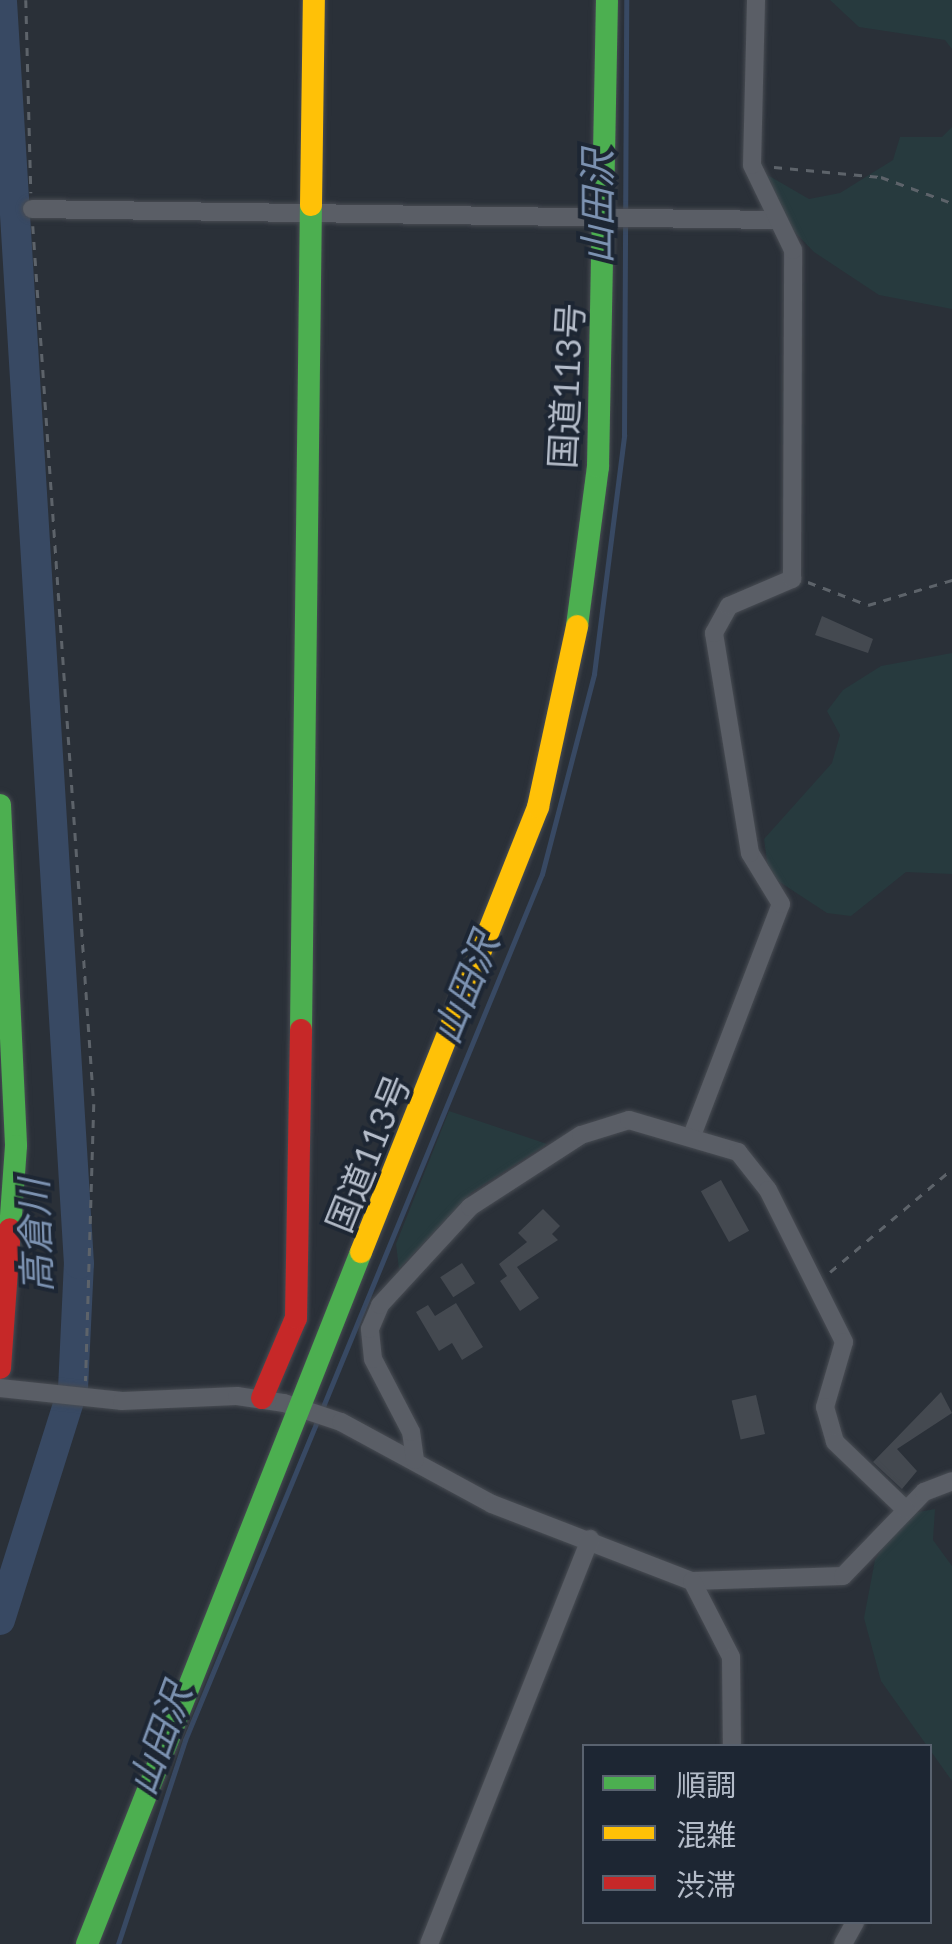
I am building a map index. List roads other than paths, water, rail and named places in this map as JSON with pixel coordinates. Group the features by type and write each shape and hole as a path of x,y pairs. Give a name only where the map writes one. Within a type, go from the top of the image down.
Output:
{"main road":[{"path":"262,1398 296,1318 314,0"},
{"name":"国道113号","path":"86,1944 500,913 568,693 598,467 606,218 607,0"},
{"path":"0,805 16,1146 0,1368"}],"street":[{"path":"693,1133 781,904 750,853 714,633 730,606 792,578 793,250 775,220 752,166 756,0"},
{"path":"32,209 775,220"},
{"path":"415,1460 411,1432 370,1344 370,1329 395,1285 432,1256 470,1208 580,1135 630,1120 693,1133 747,1163 818,1283 844,1342 826,1407 835,1442 906,1510"},
{"path":"0,1388 85,1398 262,1398 303,1410 415,1460 492,1504 692,1581 843,1576 924,1492 952,1481"},
{"path":"429,1944 590,1539"},
{"path":"692,1581 731,1656 732,1744"}],"waterway":[{"name":"高倉川","path":"0,1620 73,1389 79,1264 2,0"},
{"name":"山田沢","path":"322,1409 542,874 594,674 624,435 626,0"},
{"name":"山田沢","path":"118,1944 185,1740 318,1419"}]}
